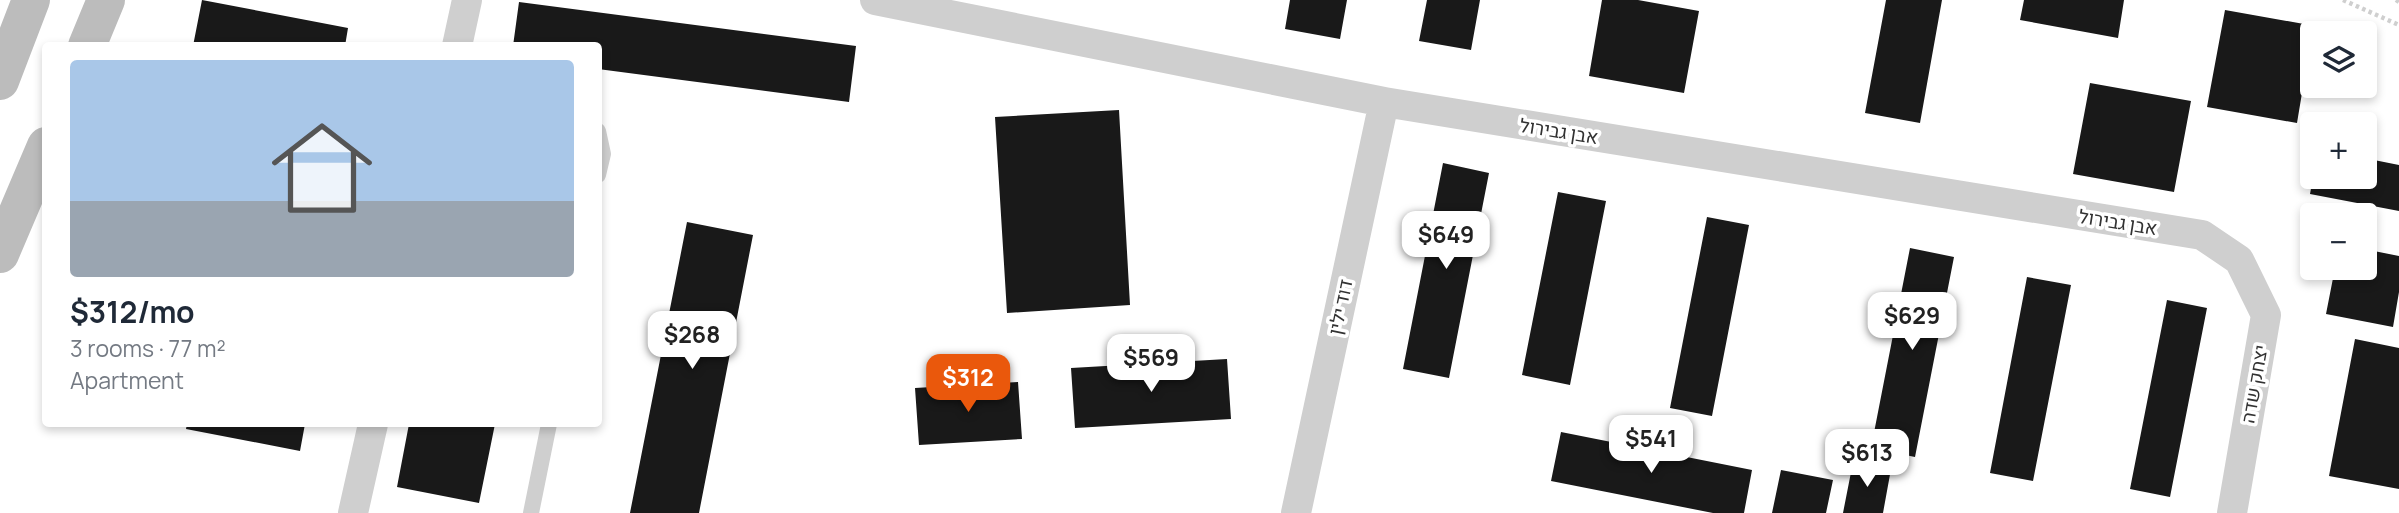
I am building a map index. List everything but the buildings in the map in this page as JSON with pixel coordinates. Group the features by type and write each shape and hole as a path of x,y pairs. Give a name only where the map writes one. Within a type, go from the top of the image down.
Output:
{"street":[{"path":"0,81 31,0"},
{"path":"89,42 106,0"},
{"path":"458,42 467,0"},
{"name":"אבן גבירול","path":"875,0 1384,102 2202,236 2239,260"},
{"name":"דוד ילין","path":"1296,513 1384,102"},
{"path":"0,254 42,155"},
{"name":"יצחק שדה","path":"2232,513 2266,315 2239,260"},
{"path":"353,513 372,427"}],"lane":[{"path":"531,513 548,427"}],"path":[{"path":"2343,0 2399,25"}]}
